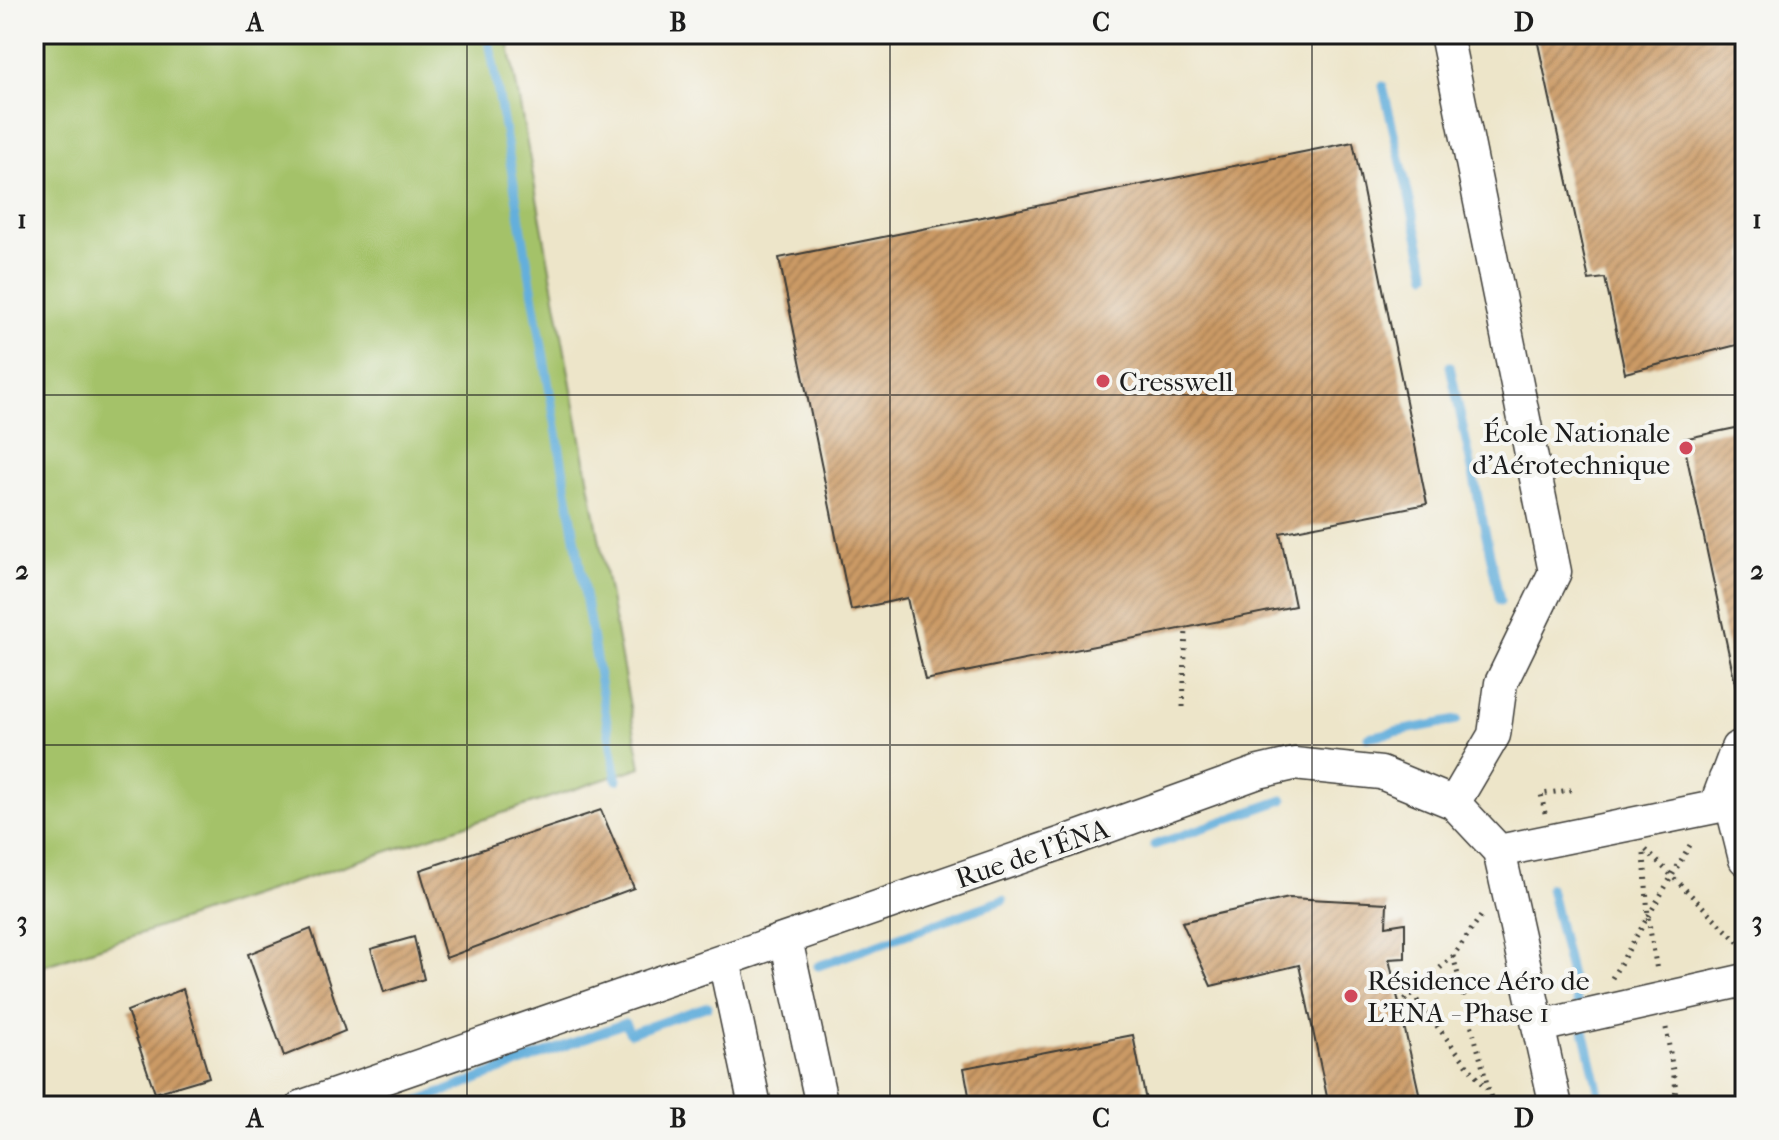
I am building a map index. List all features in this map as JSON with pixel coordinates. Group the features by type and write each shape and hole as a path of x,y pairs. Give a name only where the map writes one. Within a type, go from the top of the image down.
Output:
{"street":[{"path":"1446,34 1555,572 1501,683 1494,735 1454,803"},
{"path":"1745,746 1737,748 1720,793 1745,859"},
{"name":"Rue de l'ÉNA","path":"303,1106 1259,772 1294,764 1381,773 1454,803 1499,851 1556,1106"},
{"path":"1499,851 1720,793"},
{"path":"786,939 822,1106"},
{"path":"724,960 755,1106"},
{"path":"1540,1026 1745,980"}],"path":[{"path":"1183,707 1186,628"},
{"path":"1607,987 1694,838"},
{"path":"1673,1106 1676,1089 1648,917 1644,848 1745,949"},
{"path":"1399,1006 1453,956 1471,929"},
{"path":"1453,956 1493,1106"},
{"path":"1412,994 1490,1093"}],"green space":[{"path":"34,34 507,34 641,767 34,969"}],"building":[{"name":"École Nationale d'Aérotechnique","path":"1536,34 1745,34 1745,343 1625,373 1605,278 1589,280"},
{"name":"Cresswell","path":"1353,142 1427,504 1280,533 1295,606 925,680 907,598 851,610 779,258"},
{"name":"École Nationale d'Aérotechnique","path":"1745,426 1745,725 1744,725 1683,439"},
{"path":"601,810 634,888 446,958 420,870"},
{"name":"Résidence Aéro de L'ENA - Phase 1","path":"1289,898 1387,903 1386,926 1405,923 1405,958 1389,959 1422,1106 1329,1106 1299,965 1211,986 1182,922"},
{"path":"311,929 345,1031 284,1056 248,954"},
{"path":"414,937 424,979 384,992 371,949"},
{"path":"183,989 209,1077 155,1093 127,1011"},
{"path":"1133,1035 1147,1106 971,1106 964,1068"}],"waterway":[{"path":"488,34 617,780"},
{"path":"1383,86 1427,274"},
{"path":"1450,366 1500,601"},
{"path":"1368,737 1457,720"},
{"path":"1154,845 1283,800"},
{"path":"1550,888 1602,1106"},
{"path":"818,966 1003,900"},
{"path":"407,1106 625,1023 630,1033 708,1006"}],"place":[{"name":"Cresswell","path":"1103,381"},
{"name":"École Nationale d'Aérotechnique","path":"1686,448"},
{"name":"Résidence Aéro de L'ENA - Phase 1","path":"1351,996"}]}
